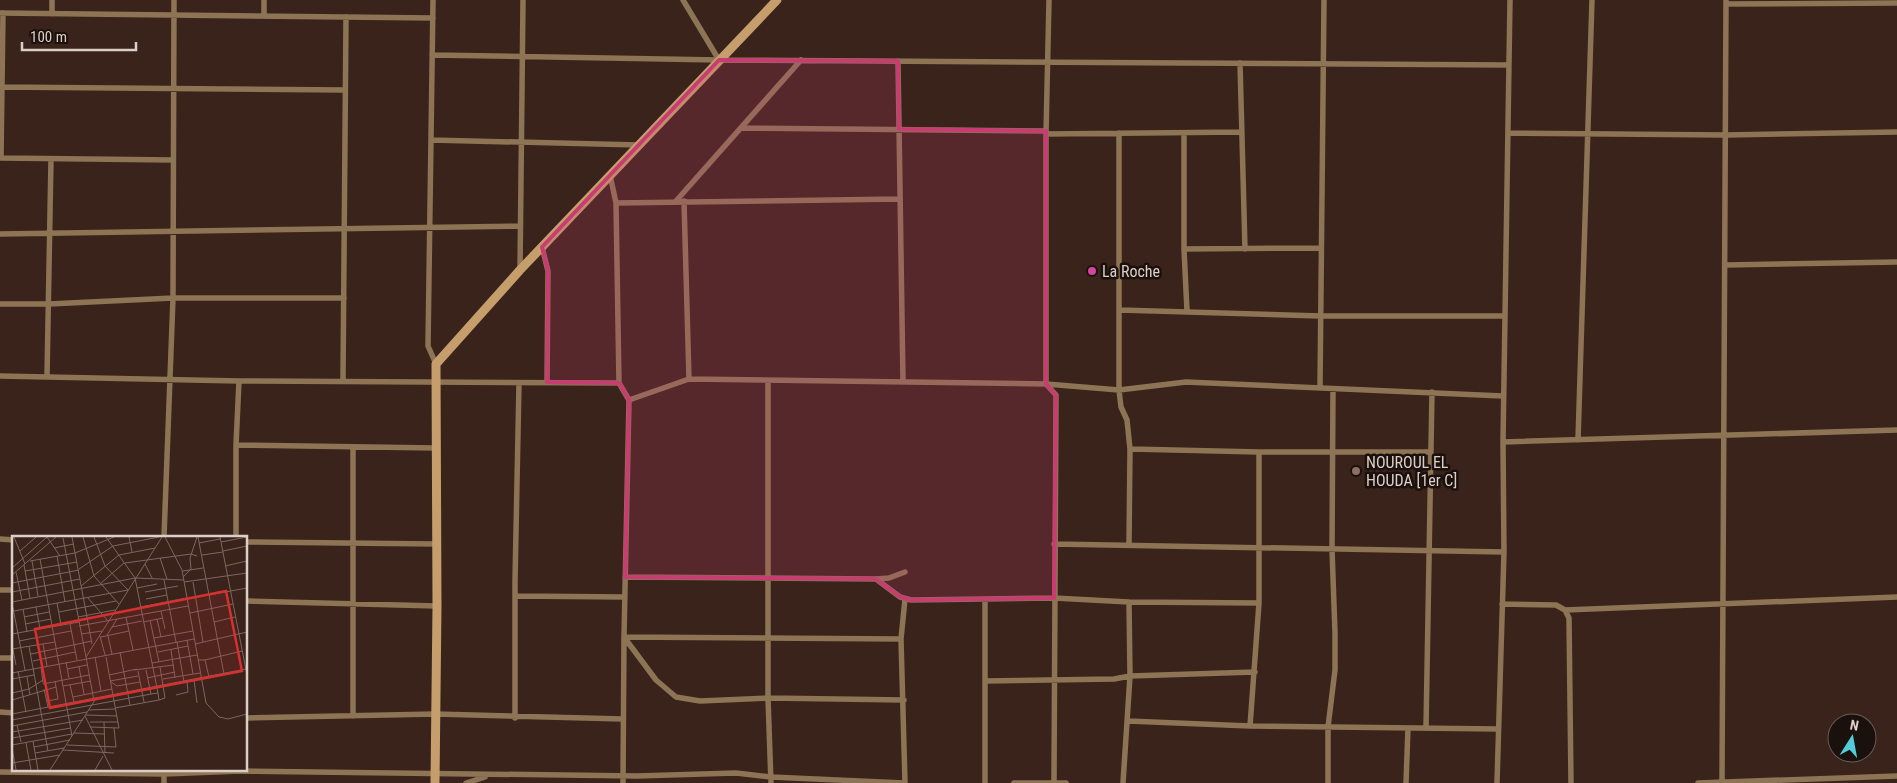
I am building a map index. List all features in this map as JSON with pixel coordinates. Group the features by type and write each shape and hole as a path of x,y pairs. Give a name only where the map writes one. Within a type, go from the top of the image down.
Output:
{"street":[{"path":"52,0 52,14"},
{"path":"164,536 173,298 174,0"},
{"path":"264,0 264,16"},
{"path":"433,0 428,346 436,364 437,606 435,778"},
{"path":"520,270 523,0"},
{"path":"683,0 719,60"},
{"path":"436,364 520,270 776,0"},
{"path":"1049,0 1046,132 1046,384 1056,395 1054,783"},
{"path":"1320,388 1324,0"},
{"path":"1497,783 1504,552 1503,396 1510,0"},
{"path":"1578,440 1592,0"},
{"path":"1722,783 1726,2 1897,4"},
{"path":"173,160 0,158 2,13 433,18"},
{"path":"343,380 346,17"},
{"path":"432,55 719,60 1509,65"},
{"path":"676,201 801,60"},
{"path":"898,61 903,382"},
{"path":"1240,63 1245,249"},
{"path":"1,87 346,90"},
{"path":"741,128 1119,134 1242,132"},
{"path":"1508,133 1726,135 1897,132"},
{"path":"1184,133 1184,250 1187,311"},
{"path":"1119,134 1119,390 1121,407 1127,420 1130,449 1129,545"},
{"path":"431,140 639,145"},
{"path":"47,376 51,159"},
{"path":"610,175 616,202 619,383 629,400 624,597 623,780"},
{"path":"616,202 900,198"},
{"path":"684,201 689,379"},
{"path":"0,234 520,226"},
{"path":"542,247 548,271 547,382"},
{"path":"1184,250 1322,248"},
{"path":"1725,265 1897,262"},
{"path":"0,304 49,304 173,298 344,298"},
{"path":"1120,310 1321,316 1505,316"},
{"path":"0,376 239,381 343,380 519,384 547,382 619,383"},
{"path":"629,400 689,379 1046,384 1119,390 1186,382 1503,396"},
{"path":"236,536 236,445 239,381"},
{"path":"768,381 767,639 771,780"},
{"path":"515,718 519,384"},
{"path":"1328,783 1328,727 1335,670 1331,451 1333,389"},
{"path":"1426,728 1432,392"},
{"path":"1503,442 1897,430"},
{"path":"236,445 436,448"},
{"path":"353,447 353,716"},
{"path":"1130,449 1259,452 1430,452"},
{"path":"1250,726 1260,603 1258,548 1259,452"},
{"path":"248,542 436,544"},
{"path":"1054,544 1504,552"},
{"path":"625,577 876,579 890,578 905,572"},
{"path":"876,579 900,597 911,600 1054,598 1129,602 1260,603"},
{"path":"515,596 624,597"},
{"path":"1502,604 1556,605 1565,610 1897,597"},
{"path":"0,772 241,770 435,778 494,774 623,780 736,773 771,780 904,783 904,700 901,639 905,599"},
{"path":"985,599 985,783"},
{"path":"248,601 437,606"},
{"path":"1123,783 1130,676 1129,602"},
{"path":"1565,610 1569,618 1571,783"},
{"path":"624,637 901,639"},
{"path":"624,637 656,680 676,697 700,700 768,698 904,700"},
{"path":"986,681 1114,679 1130,676 1255,672"},
{"path":"248,718 435,714 515,718 623,719"},
{"path":"1128,721 1250,726 1498,729"},
{"path":"1406,783 1408,728"},
{"path":"164,772 164,783"},
{"path":"466,783 494,774"},
{"path":"1698,783 1897,776"},
{"path":"1014,783 1066,783"}],"highlighted area":[{"path":"719,60 898,61 899,129 1046,131 1046,384 1056,395 1054,598 911,600 900,597 876,579 625,577 629,400 619,383 547,382 548,271 542,247"}],"place":[{"name":"La Roche","path":"1092,271"},
{"name":"NOUROUL EL HOUDA [1er C]","path":"1356,471"}]}
